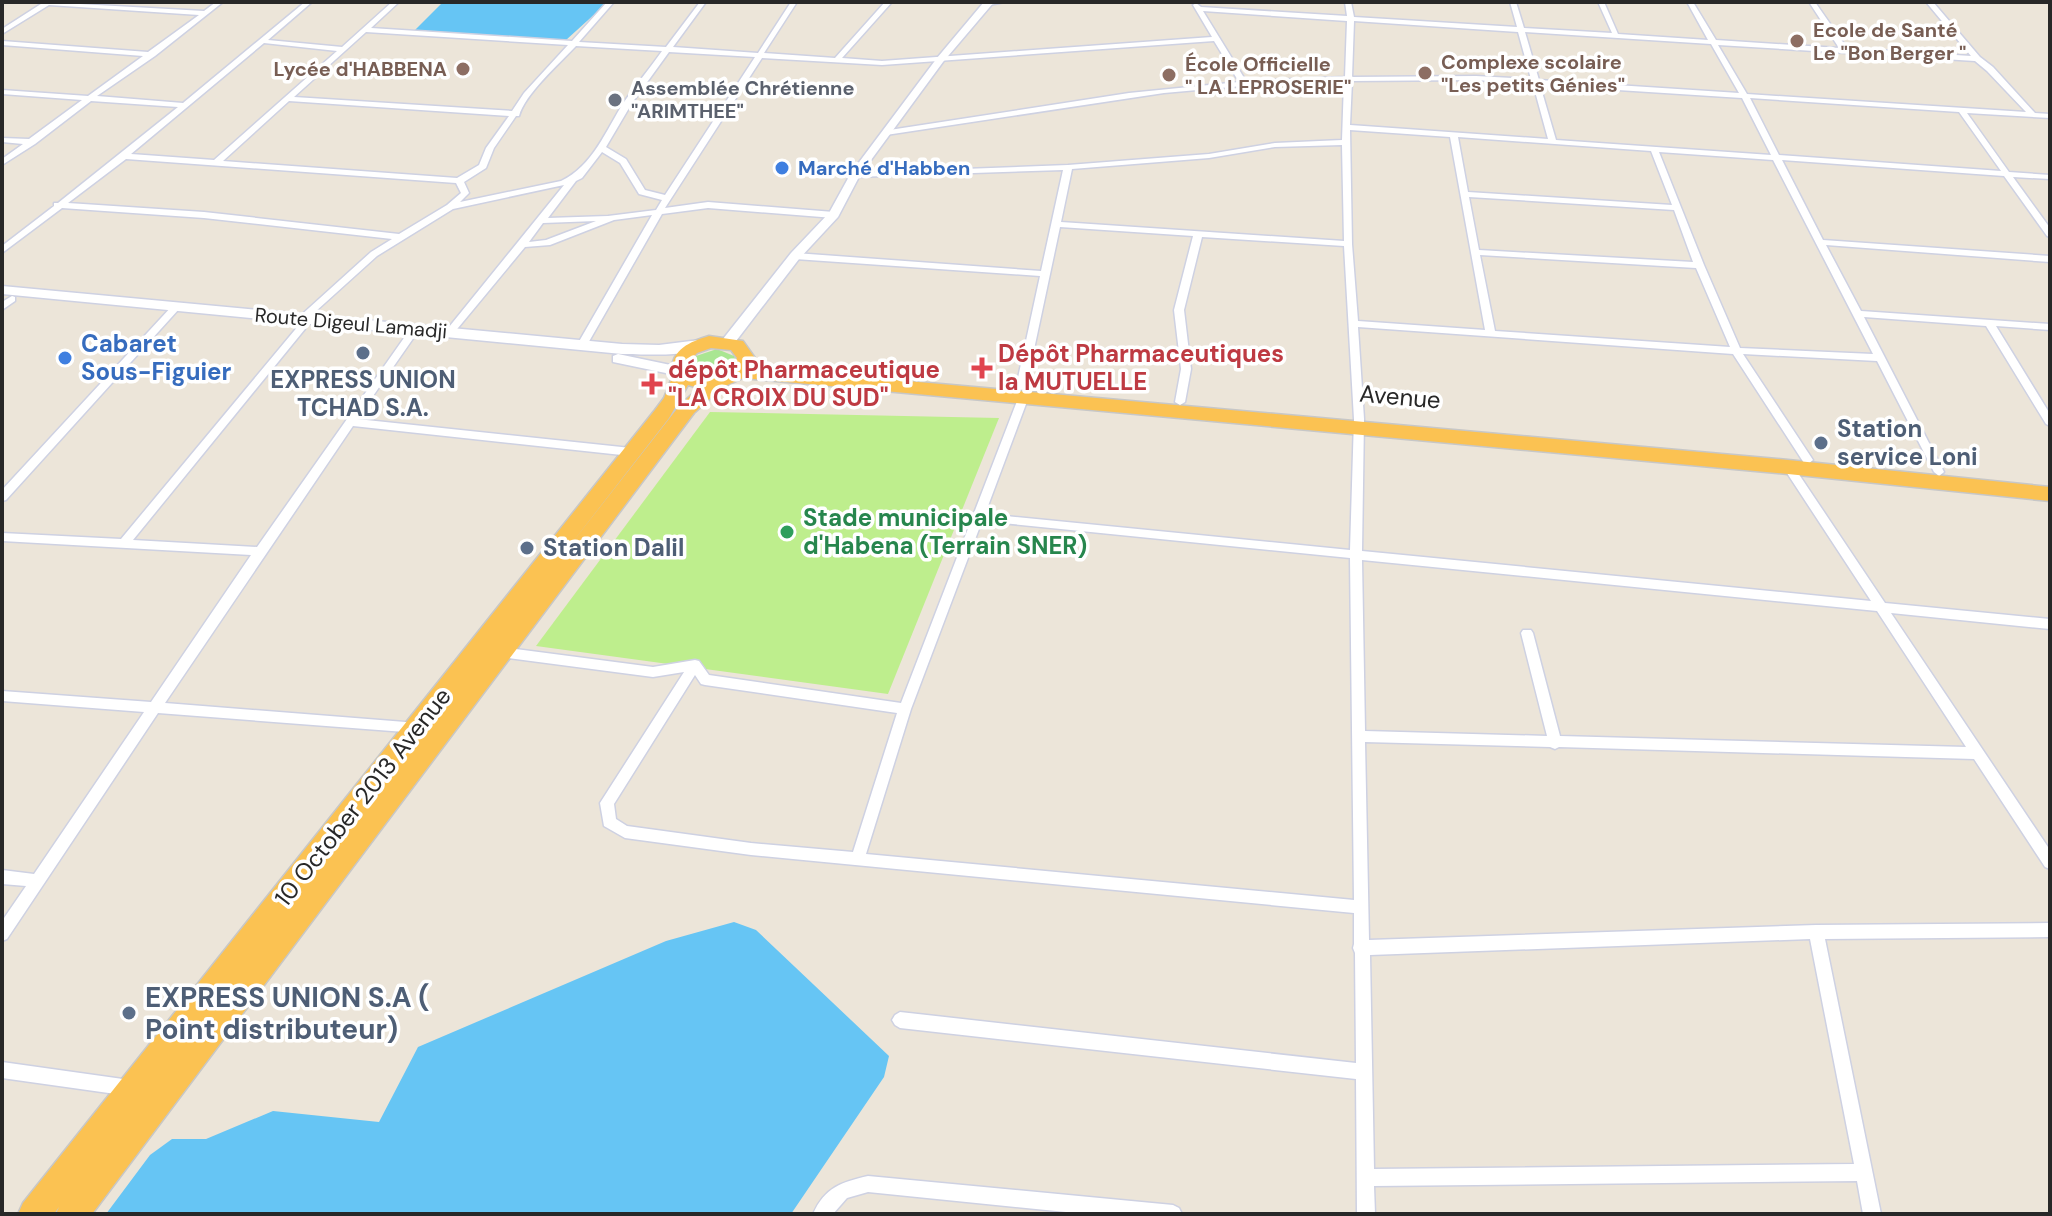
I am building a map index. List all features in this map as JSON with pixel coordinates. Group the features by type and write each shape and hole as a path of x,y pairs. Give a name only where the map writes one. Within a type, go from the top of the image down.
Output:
{"highway":[{"path":"699,345 728,342 737,345 734,371"},
{"name":"10 October 2013 Avenue","path":"34,1214 673,399 681,373 679,365 685,354 699,345"},
{"path":"681,373 697,383 734,371 1022,391 2050,494"},
{"name":"10 October 2013 Avenue","path":"72,1214 687,409 734,371"},
{"name":"Avenue","path":"1022,391 1180,402 1359,423 2050,482"}],"main road":[{"path":"4,298 302,323 634,361 681,373"},
{"name":"Route Digeul Lamadji","path":"410,335 450,332 659,350 699,345"}],"street":[{"path":"2,32 48,2 206,13"},
{"path":"2,163 220,2"},
{"path":"2,250 124,156 309,2"},
{"path":"216,163 396,2"},
{"path":"124,156 459,181 483,166 490,148 527,95 611,2"},
{"path":"450,332 601,148 623,110 703,2"},
{"path":"582,345 659,211 794,2"},
{"path":"837,60 889,2"},
{"path":"728,342 795,256 834,215 855,175 940,60 989,2 1002,2"},
{"path":"1348,2 1351,19 1346,127 1348,244 1359,423 1356,555 1366,1214"},
{"path":"1514,2 1553,142"},
{"path":"1601,2 1615,33"},
{"path":"1690,2 1744,95 1939,472"},
{"path":"1812,2 1845,51"},
{"path":"1929,2 1977,59 2033,115"},
{"path":"1196,5 1351,19 1615,33 1713,43 1977,59"},
{"path":"1196,5 1244,84"},
{"path":"365,30 882,63 1216,39"},
{"path":"261,41 344,49"},
{"path":"2,43 152,54"},
{"path":"886,133 981,122 1086,101 1244,84 1348,79 1476,78 2050,116"},
{"path":"2,92 184,105"},
{"path":"289,99 516,114"},
{"path":"1961,110 2050,234"},
{"path":"1346,127 2050,177"},
{"path":"1453,134 1491,334"},
{"path":"2,140 32,142"},
{"path":"855,175 1068,167 1209,156 1275,145 1347,142"},
{"path":"601,148 621,158 640,193 668,198"},
{"path":"1655,151 1736,351 1808,460"},
{"path":"858,858 905,709 979,517 1022,391 1068,167"},
{"path":"124,543 302,323 344,278 399,237 450,207 465,193 459,181"},
{"path":"450,207 572,181"},
{"path":"1464,194 1677,208"},
{"path":"57,205 204,215 399,237"},
{"path":"540,221 612,218 708,205 834,215"},
{"path":"522,245 547,243 612,218"},
{"path":"1057,224 1348,244"},
{"path":"1180,402 1186,369 1179,310 1198,233"},
{"path":"1820,242 2050,259"},
{"path":"1476,252 1699,265"},
{"path":"795,256 1045,274"},
{"path":"2,497 172,311"},
{"path":"1858,314 2050,327"},
{"path":"1989,323 2050,422"},
{"path":"1354,324 1881,358"},
{"path":"2,934 410,335"},
{"path":"349,422 631,452"},
{"path":"1788,467 2050,862"},
{"path":"979,517 2050,624"},
{"path":"2,537 260,551"},
{"path":"1527,633 1555,743"},
{"path":"500,651 653,672 695,665"},
{"path":"695,665 705,680 905,709"},
{"path":"695,665 607,803 609,822 625,832 751,849 1360,907"},
{"path":"2,696 418,728"},
{"path":"1361,736 1977,753"},
{"path":"2,877 39,881"},
{"path":"1360,948 1816,932 2050,930"},
{"path":"1816,932 1872,1214"},
{"path":"900,1020 1362,1072"},
{"path":"2,1070 133,1088"},
{"path":"1364,1178 1864,1172"},
{"path":"822,1214 842,1191 868,1184 1173,1214"}],"green space":[{"path":"717,349 734,356 736,360 732,366 718,376 695,373 691,365 696,356"},
{"name":"Stade municipale d'Habena (Terrain SNER)","path":"710,412 999,418 888,694 536,646"}],"water":[{"path":"443,2 608,2 566,40 414,31"},
{"path":"734,922 756,930 889,1056 884,1077 791,1214 106,1214 150,1155 172,1139 206,1139 273,1111 379,1122 418,1047 666,941"}],"place":[{"name":"Ecole de Santé Le \"Bon Berger \"","path":"1797,41"},
{"name":"Lycée d'HABBENA","path":"463,69"},
{"name":"Complexe scolaire \"Les petits Génies\"","path":"1425,73"},
{"name":"École Officielle \" LA LEPROSERIE\"","path":"1169,75"},
{"name":"Assemblée Chrétienne \"ARIMTHEE\"","path":"615,100"},
{"name":"Marché d'Habben","path":"782,168"},
{"name":"EXPRESS UNION TCHAD S.A.","path":"363,353"},
{"name":"Cabaret Sous-Figuier","path":"65,358"},
{"name":"Dépôt Pharmaceutiques la MUTUELLE","path":"982,368"},
{"name":"dépôt Pharmaceutique \"LA CROIX DU SUD\"","path":"652,384"},
{"name":"Station service Loni","path":"1821,443"},
{"name":"Stade municipale d'Habena (Terrain SNER)","path":"787,532"},
{"name":"Station Dalil","path":"527,548"},
{"name":"EXPRESS UNION S.A ( Point distributeur)","path":"129,1013"}]}
